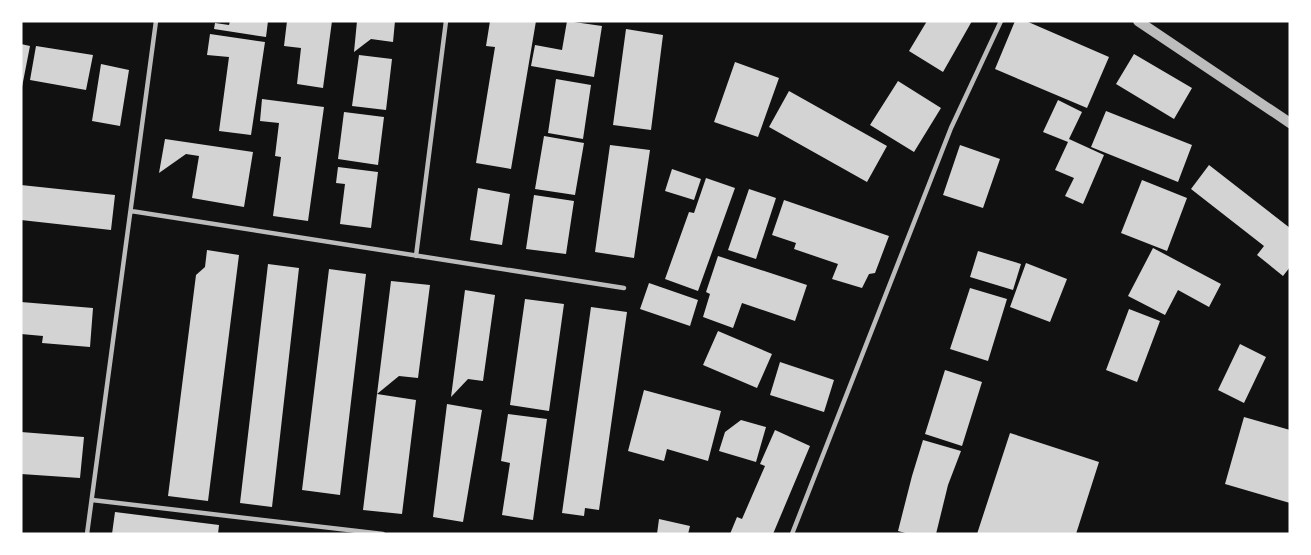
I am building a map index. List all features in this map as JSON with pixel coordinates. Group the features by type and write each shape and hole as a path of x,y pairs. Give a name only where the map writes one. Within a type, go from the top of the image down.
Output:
{"street":[{"path":"1138,21 1290,123"}],"lane":[{"path":"87,534 156,21"},
{"path":"416,256 446,21"},
{"path":"792,534 951,128 1001,21"},
{"path":"131,211 624,288"},
{"path":"92,500 383,534"}],"building":[{"path":"230,21 268,21 266,37 214,29 215,23 229,25"},
{"path":"287,21 332,21 323,88 297,84 301,48 284,46"},
{"path":"357,21 395,21 393,42 371,39 354,52"},
{"path":"490,21 536,21 511,169 476,163 495,47 486,46"},
{"path":"567,21 602,26 594,77 531,66 535,45 562,50"},
{"path":"927,21 972,21 943,72 909,51"},
{"path":"1015,21 1026,21 1109,57 1087,108 995,69"},
{"path":"626,29 663,35 651,130 613,125"},
{"path":"210,34 265,42 251,135 219,131 229,57 207,55"},
{"path":"21,44 30,46 22,87 21,87"},
{"path":"36,46 93,55 86,90 30,80"},
{"path":"1134,54 1192,88 1174,119 1116,84"},
{"path":"359,55 392,59 386,110 352,106"},
{"path":"735,62 779,78 758,137 714,122"},
{"path":"101,64 129,70 120,126 92,121"},
{"path":"556,79 591,85 583,139 548,133"},
{"path":"898,81 941,108 914,152 870,125"},
{"path":"789,91 887,146 867,182 769,127"},
{"path":"262,99 324,107 308,221 273,216 281,157 275,156 279,123 260,121"},
{"path":"1058,100 1082,112 1069,139 1104,155 1083,204 1065,196 1074,178 1055,170 1068,142 1043,132"},
{"path":"1106,111 1192,145 1178,182 1091,147"},
{"path":"344,112 384,117 378,165 338,159"},
{"path":"544,136 584,143 575,195 535,189"},
{"path":"165,139 253,152 244,207 192,198 199,156 186,154 159,173"},
{"path":"610,145 650,150 634,258 595,252"},
{"path":"960,145 1000,159 983,208 943,195"},
{"path":"1209,165 1290,228 1290,267 1283,276 1257,255 1264,246 1191,189"},
{"path":"338,167 378,172 371,228 340,224 345,184 336,183"},
{"path":"672,169 701,179 694,200 665,191"},
{"path":"706,178 735,188 698,291 665,279 689,212 694,213"},
{"path":"1142,180 1187,198 1167,251 1121,233"},
{"path":"21,185 115,195 111,230 21,220"},
{"path":"478,188 510,194 502,245 470,240"},
{"path":"749,189 776,198 756,259 728,250"},
{"path":"534,195 574,201 566,254 526,249"},
{"path":"784,200 889,236 875,273 869,274 862,288 832,279 838,264 794,249 796,243 772,235"},
{"path":"1153,248 1221,284 1209,307 1178,290 1165,315 1128,296"},
{"path":"207,250 239,255 208,501 168,496 196,275 205,267"},
{"path":"978,251 1021,264 1013,290 970,277"},
{"path":"718,256 807,285 795,321 742,303 733,328 703,317 710,294 706,292"},
{"path":"1026,263 1067,279 1050,322 1010,307"},
{"path":"268,264 299,268 272,507 240,503"},
{"path":"329,269 366,274 340,495 302,490"},
{"path":"391,281 430,285 418,378 399,376 377,394"},
{"path":"649,283 698,300 690,326 640,309"},
{"path":"970,288 1007,299 988,361 950,349"},
{"path":"465,290 495,295 483,381 468,379 451,397"},
{"path":"525,299 564,304 549,411 510,405"},
{"path":"21,302 93,308 90,347 42,343 43,336 21,334"},
{"path":"591,307 627,312 599,510 585,508 584,516 562,513"},
{"path":"1129,309 1160,321 1137,382 1106,370"},
{"path":"718,331 772,354 757,388 703,365"},
{"path":"1240,344 1266,357 1244,403 1218,390"},
{"path":"780,362 834,380 824,412 770,395"},
{"path":"945,370 982,382 962,446 925,434"},
{"path":"644,390 721,411 708,461 667,449 664,461 628,451"},
{"path":"377,394 416,400 402,514 363,510"},
{"path":"447,404 482,410 463,522 433,517"},
{"path":"508,414 547,419 533,520 502,515 510,463 501,461"},
{"path":"1244,417 1290,430 1290,503 1225,484"},
{"path":"741,420 766,427 756,462 719,451 725,432"},
{"path":"775,430 810,446 773,534 730,534 737,517 742,519 765,466 760,464"},
{"path":"21,432 84,437 80,478 21,474"},
{"path":"1010,433 1099,462 1076,534 977,534"},
{"path":"923,440 961,451 948,485 936,534 909,534 898,531"},
{"path":"115,512 219,525 218,534 112,534"},
{"path":"659,519 690,526 688,534 657,534"}]}
